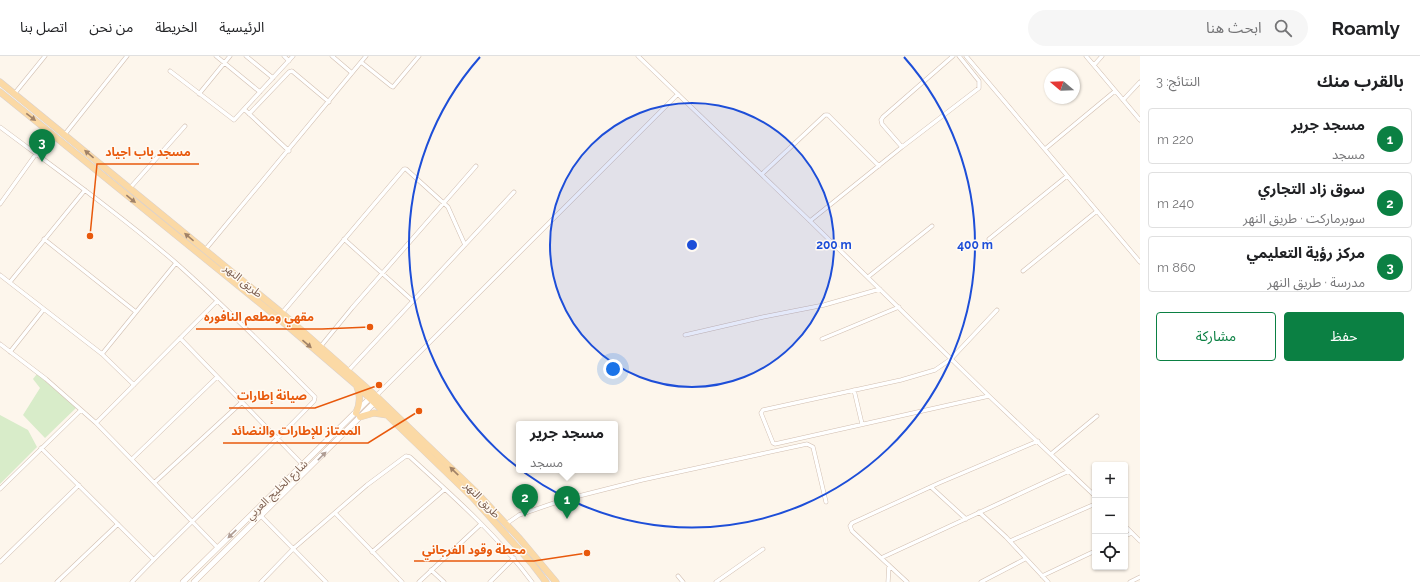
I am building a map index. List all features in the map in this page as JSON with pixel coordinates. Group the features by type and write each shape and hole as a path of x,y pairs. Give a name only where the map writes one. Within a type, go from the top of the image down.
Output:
{"main road":[{"name":"طريق النهر","path":"0,82 282,312 321,346 376,396 477,493 556,582"},
{"path":"0,93 6,86"},
{"name":"طريق النهر","path":"0,93 277,317 355,384 472,498 533,565 546,582"},
{"path":"355,384 360,398 358,415 374,413 388,416"},
{"name":"شارع الخليج العربي","path":"194,582 261,516 372,400"},
{"name":"شارع الخليج العربي","path":"183,582 303,465 358,415"}],"street":[{"path":"15,93 45,56"},
{"path":"65,134 127,56"},
{"path":"216,56 260,92"},
{"path":"199,94 230,56"},
{"path":"246,56 273,78"},
{"path":"284,56 289,60"},
{"path":"170,71 234,120 293,56"},
{"path":"332,56 352,73"},
{"path":"205,250 366,56"},
{"path":"361,62 393,87 419,56"},
{"path":"638,56 762,174 989,396 1092,493"},
{"path":"902,147 882,124 881,120 953,56"},
{"path":"810,221 902,147 979,88 979,81 959,56"},
{"path":"966,56 1140,262"},
{"path":"1086,56 1140,120"},
{"path":"1094,65 1102,56"},
{"path":"249,114 289,72 292,71 329,102"},
{"path":"1123,100 1140,82"},
{"path":"1045,149 1115,91"},
{"path":"376,396 678,94"},
{"path":"244,109 288,151"},
{"path":"762,174 825,115 828,115 879,166"},
{"path":"130,188 185,126"},
{"path":"0,127 137,230 176,263 218,301 315,397 314,402 278,439 153,559 132,582"},
{"path":"0,204 51,133"},
{"path":"321,346 382,273 476,166"},
{"path":"282,312 404,168 449,209 465,245"},
{"path":"989,239 1067,176"},
{"path":"10,282 85,190"},
{"path":"348,371 514,192"},
{"path":"0,195 4,198"},
{"path":"1022,271 1097,211"},
{"path":"868,277 932,226"},
{"path":"44,239 136,312"},
{"path":"344,239 413,301"},
{"path":"102,354 176,263"},
{"path":"0,275 102,354 134,385"},
{"path":"685,335 824,304 880,289"},
{"path":"96,423 218,301"},
{"path":"822,340 898,307"},
{"path":"10,352 44,309"},
{"path":"989,396 773,444 761,413 763,410 925,374 935,370 951,359 997,310"},
{"path":"180,338 303,465"},
{"path":"0,344 46,379 96,423 218,548"},
{"path":"132,459 217,377"},
{"path":"854,390 862,424"},
{"path":"155,482 242,402"},
{"path":"0,489 81,410"},
{"path":"1051,454 1097,416"},
{"path":"907,582 852,531 850,526 852,523 1038,441"},
{"path":"506,524 519,514 562,500 642,480 807,444 813,447 826,502"},
{"path":"41,448 153,559"},
{"path":"261,582 294,548 371,482 406,456 410,457 481,524 514,558 532,582"},
{"path":"881,558 1069,471"},
{"path":"0,562 79,485"},
{"path":"931,487 966,519"},
{"path":"372,552 445,489"},
{"path":"1010,541 1092,505"},
{"path":"979,512 1010,541 1048,582"},
{"path":"335,513 402,582"},
{"path":"261,516 326,582"},
{"path":"57,582 118,524"},
{"path":"419,582 481,524"},
{"path":"1128,529 1140,541"},
{"path":"1128,535 1132,533"},
{"path":"716,582 763,549"},
{"path":"1042,576 1092,552"},
{"path":"490,582 514,558"},
{"path":"981,582 1026,558"},
{"path":"888,582 889,565"},
{"path":"431,570 444,582"},
{"path":"678,576 683,582"},
{"path":"1130,582 1140,577"}],"green space":[{"path":"37,374 76,408 45,438 23,415 40,388 33,379"},
{"path":"0,415 28,430 37,447 0,484"}],"place":[{"name":"مركز رؤية التعليمي","path":"42,162"},
{"name":"مسجد باب اجياد","path":"90,236"},
{"name":"مقهي ومطعم النافوره","path":"370,327"},
{"name":"صيانة إطارات","path":"379,385"},
{"name":"الممتاز للإطارات والنضائد","path":"419,411"},
{"name":"سوق زاد التجاري","path":"525,517"},
{"name":"مسجد جرير","path":"567,519"},
{"name":"محطة وقود الفرجاني","path":"587,553"}]}
